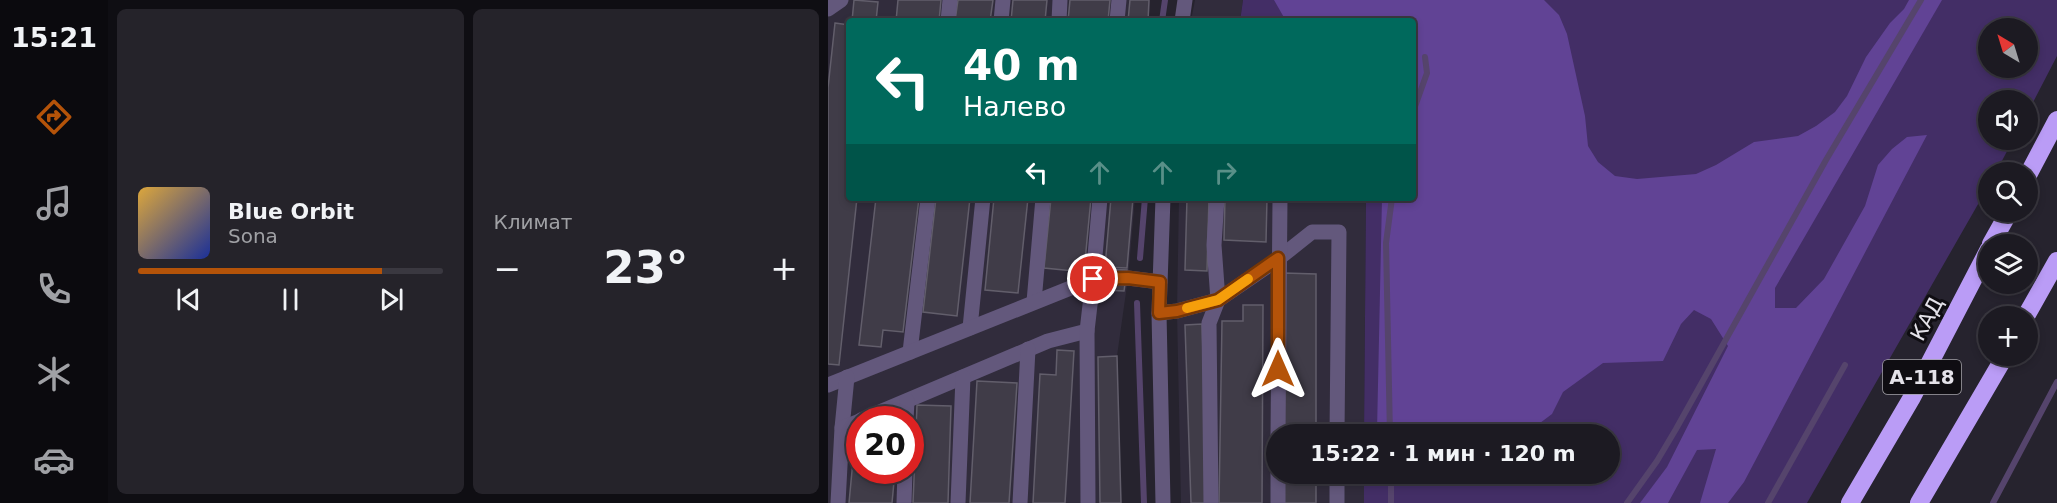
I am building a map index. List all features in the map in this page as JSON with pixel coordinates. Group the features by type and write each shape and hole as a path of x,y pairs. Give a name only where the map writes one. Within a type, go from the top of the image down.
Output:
{"highway":[{"path":"2035,162 2057,120"},
{"path":"2032,306 2057,261"},
{"name":"КАД","path":"1850,503 1911,399 1978,270"},
{"name":"А-118","path":"1919,503 1999,366"}],"street":[{"path":"828,9 841,0"},
{"path":"948,18 950,0"},
{"path":"1000,18 1003,0"},
{"path":"1059,18 1060,0"},
{"path":"1117,18 1119,0"},
{"path":"1182,18 1185,0"},
{"path":"910,352 928,201"},
{"path":"970,328 983,201"},
{"path":"1034,302 1043,201"},
{"path":"1088,503 1087,331 1100,201"},
{"path":"1163,201 1159,313 1163,503"},
{"path":"1211,503 1209,323 1218,300 1214,245 1217,201"},
{"path":"1278,424 1280,201"},
{"path":"1159,313 1177,311 1218,300 1312,232 1339,232 1337,424"},
{"path":"828,385 1093,279 1128,278 1160,282"},
{"path":"895,406 1048,341 1087,331"},
{"path":"1020,503 1028,349"},
{"path":"838,503 847,377"},
{"path":"958,503 963,377"},
{"path":"907,401 907,406"},
{"path":"842,428 846,426"},
{"path":"904,503 905,484"},
{"path":"1278,484 1278,503"},
{"path":"1337,484 1337,503"}],"shaded area":[{"path":"828,0 1150,0 1149,18 846,18 846,201 1135,201 1128,278 1117,356 1121,503 828,503"},
{"path":"1195,0 1243,0 1240,18 1192,18"},
{"path":"1243,0 2057,0 2057,56 2038,93 2038,90 1978,90 1978,150 2008,150 2001,162 1978,162 1978,204 1807,503 1364,503 1364,484 1620,484 1620,424 1364,424 1366,201 1416,201 1416,18 1240,18"},
{"path":"1274,0 1544,0 1559,15 1567,34 1585,116 1588,146 1598,162 1615,176 1637,179 1696,174 1754,142 1798,136 1816,126 1835,112 1847,96 1866,57 1909,0 1942,0 1775,288 1775,308 1796,308 1824,279 1865,206 1878,165 1907,137 1927,135 1744,482 1728,503 1700,503 1716,449 1697,450 1668,503 1640,503 1667,467 1728,346 1711,319 1694,310 1681,324 1663,361 1603,363 1563,392 1552,414 1539,424 1377,424 1382,201 1416,201 1416,18 1284,18"},
{"path":"1179,201 1366,201 1364,424 1266,424 1266,484 1364,484 1364,503 1181,503 1177,311"}],"building":[{"path":"854,0 878,2 876,18 852,18"},
{"path":"898,0 941,0 939,18 896,18"},
{"path":"958,0 993,0 990,18 955,18"},
{"path":"1013,0 1047,0 1045,18 1011,18"},
{"path":"1070,0 1110,0 1108,18 1068,18"},
{"path":"1130,0 1149,0 1148,18 1128,18"},
{"path":"835,23 846,25 846,201 857,201 839,365 828,364 828,88"},
{"path":"876,201 919,201 903,332 883,330 881,347 859,345"},
{"path":"936,201 970,201 957,316 923,312"},
{"path":"994,201 1028,201 1018,293 985,290"},
{"path":"1051,201 1091,201 1084,272 1044,268"},
{"path":"1111,201 1133,201 1127,268 1105,267"},
{"path":"1187,201 1209,201 1207,271 1185,270"},
{"path":"1225,201 1267,201 1266,242 1224,240"},
{"path":"1105,269 1127,270 1124,291 1103,290"},
{"path":"1284,273 1316,274 1316,424 1283,424"},
{"path":"1243,305 1263,305 1262,503 1219,503 1222,321 1243,321"},
{"path":"1202,324 1208,503 1191,503 1185,325"},
{"path":"1057,350 1074,351 1065,503 1033,503 1040,374 1056,375"},
{"path":"1117,356 1121,503 1100,503 1098,357"},
{"path":"977,381 1017,383 1009,503 970,503"},
{"path":"917,405 951,406 948,503 913,503 914,484 924,484 924,406"},
{"path":"851,484 894,484 892,503 849,503"},
{"path":"1283,484 1316,484 1316,503 1283,503"}],"waterway":[{"path":"1162,18 1165,0"},
{"path":"1627,503 1657,461 1676,429 1826,160 1921,0"},
{"path":"1416,104 1427,73 1425,57"},
{"path":"1140,258 1145,201"},
{"path":"1390,424 1386,243 1392,201"},
{"path":"1137,303 1144,503"},
{"path":"1768,503 1845,365"},
{"path":"1993,503 2057,382"},
{"path":"1391,484 1391,503"}],"slow traffic":[{"path":"1187,308 1218,300 1248,279"}],"route":[{"path":"1093,279 1128,278 1160,282 1159,313 1177,311 1218,300 1278,258 1278,369"}]}
